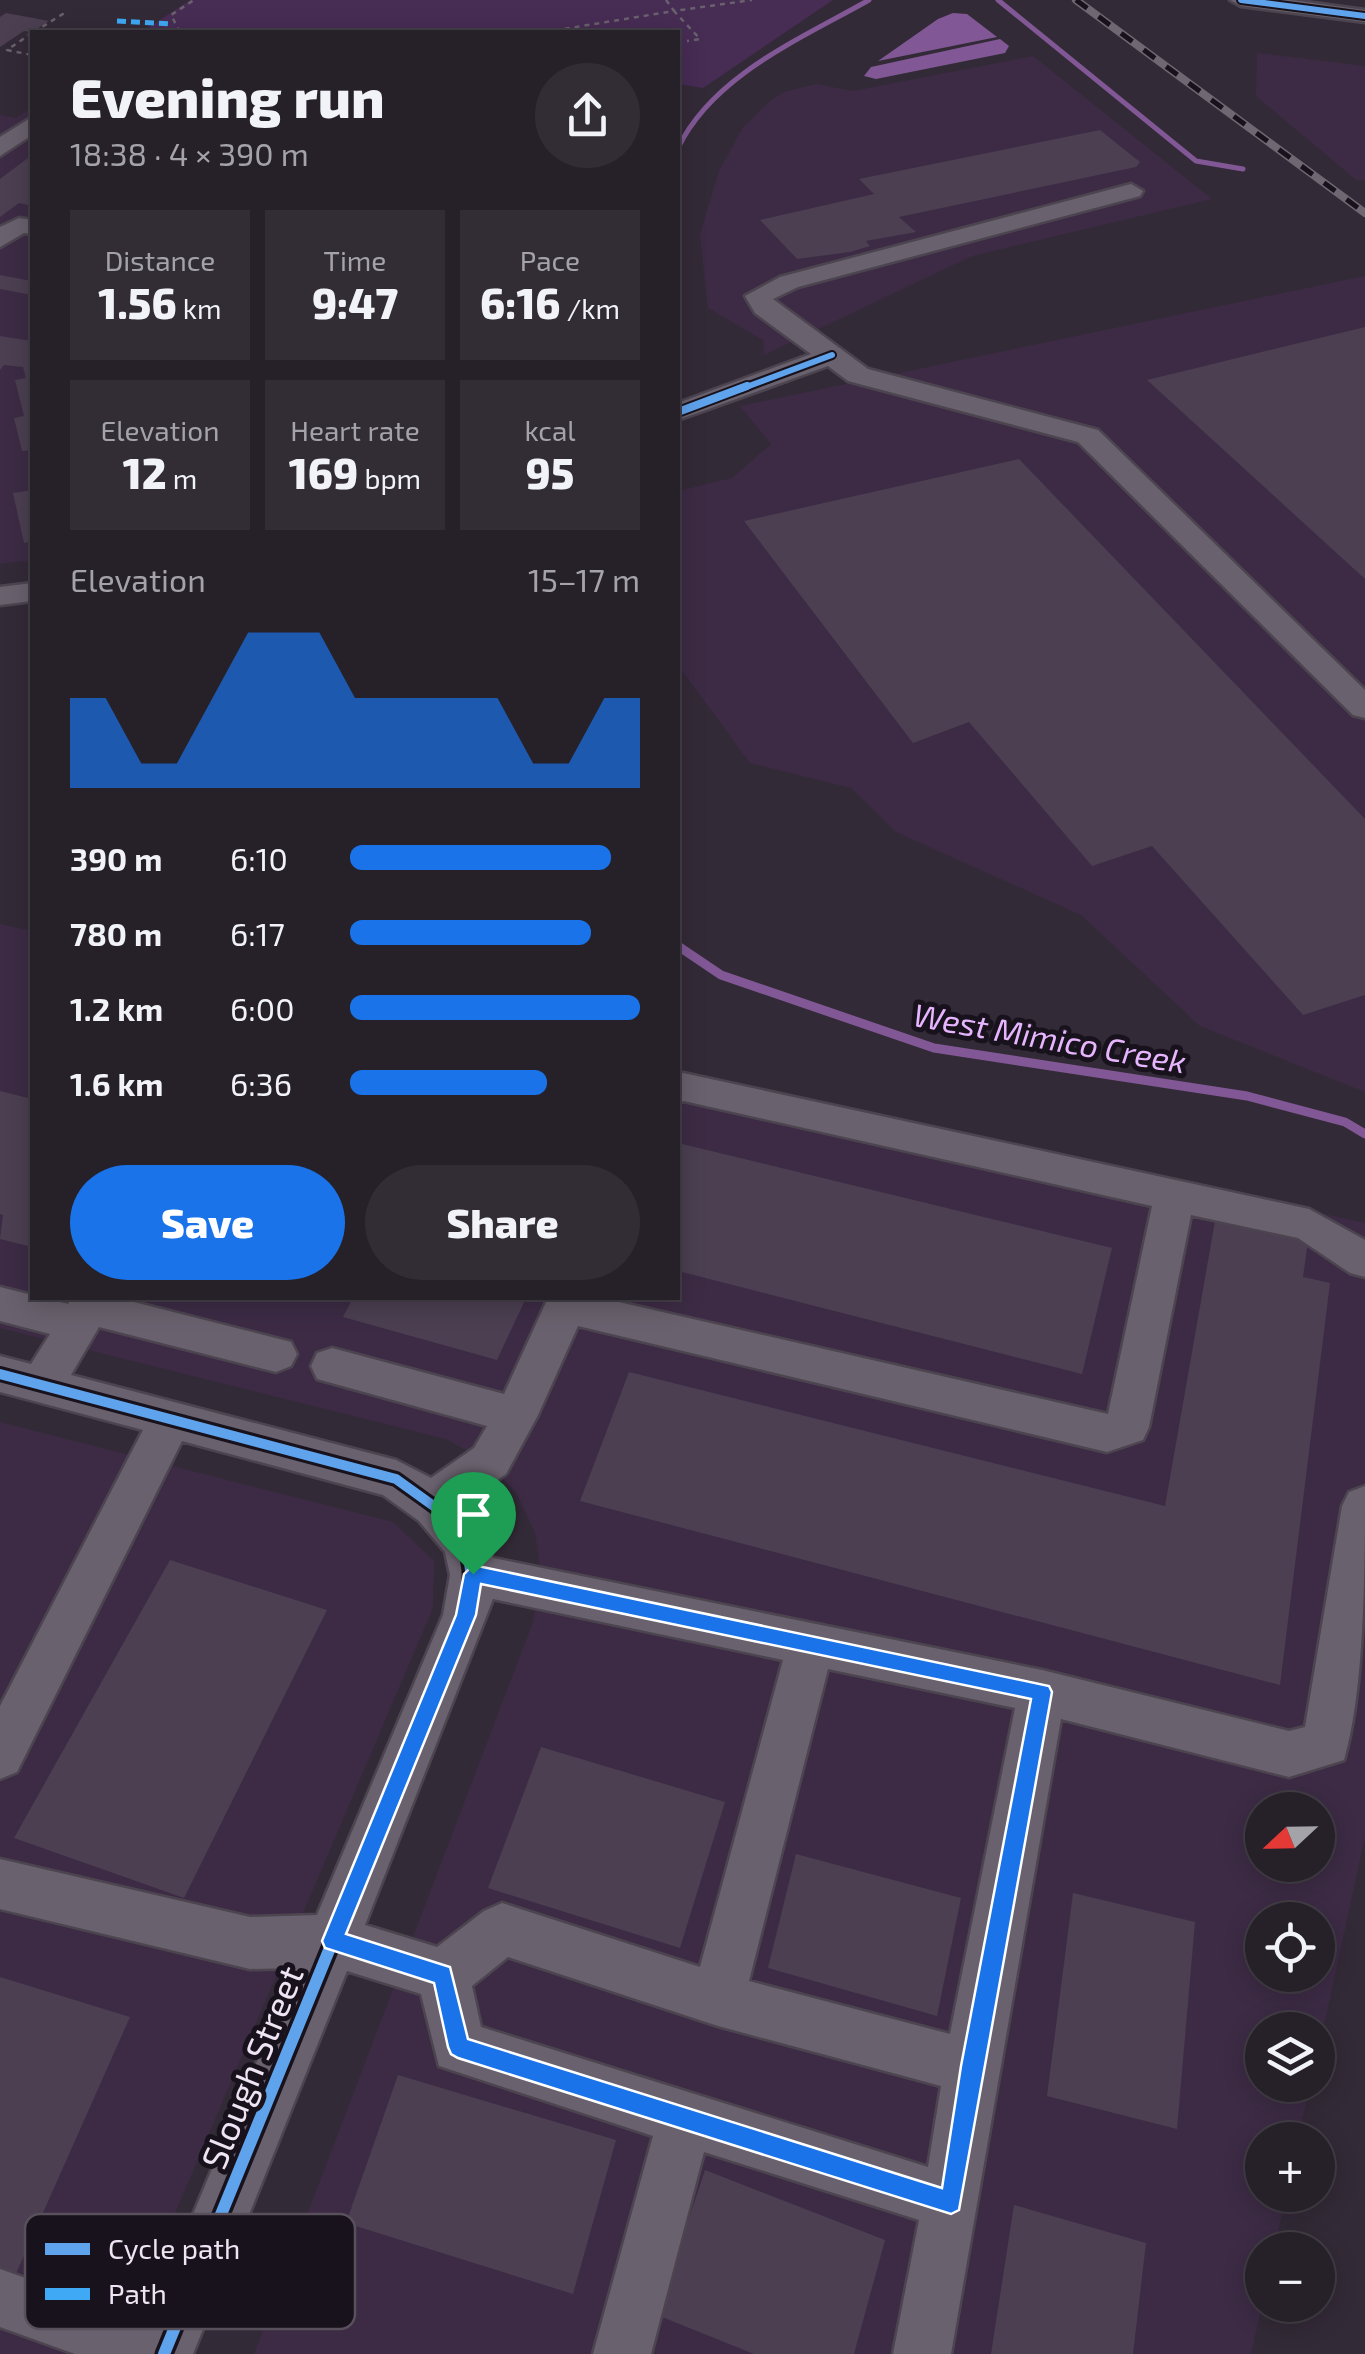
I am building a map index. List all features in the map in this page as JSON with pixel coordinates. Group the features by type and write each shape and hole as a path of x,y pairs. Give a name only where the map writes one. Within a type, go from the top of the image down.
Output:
{"street":[{"path":"1260,1 1365,16"},
{"path":"0,122 30,123"},
{"path":"0,149 30,125"},
{"path":"1131,191 790,282 758,296 764,306 858,376 1088,436 1365,708"},
{"path":"5,248 19,225 30,228"},
{"path":"680,411 832,355"},
{"path":"0,596 30,592"},
{"path":"680,1089 1309,1225 1365,1261"},
{"path":"432,1503 490,1461 516,1415 567,1302 1107,1433 1126,1427 1174,1197"},
{"path":"0,1304 87,1309 276,1354"},
{"path":"87,1309 21,1380 396,1479 432,1503 458,1531 473,1574 1042,1692 1289,1754 1327,1744 1365,1506"},
{"path":"332,1366 516,1415"},
{"path":"0,1756 172,1420"},
{"name":"Slough Street","path":"221,2214 466,1615 473,1574"},
{"path":"718,1998 811,1642"},
{"path":"922,2354 1042,1692"},
{"path":"0,1884 250,1943 332,1941 443,1975"},
{"path":"443,1975 502,1929 718,1998 972,2066"},
{"path":"443,1975 458,2047 951,2202"},
{"path":"622,2354 685,2118"},
{"path":"0,2298 25,2307"},
{"path":"87,2329 157,2354"},
{"name":"Slough Street","path":"164,2354 174,2329"}],"path":[{"path":"179,30 172,15 194,0"},
{"path":"666,0 700,39 687,41"},
{"path":"557,30 752,0"},
{"path":"38,30 66,12"},
{"path":"30,35 7,50 30,55"}],"shaded area":[{"path":"190,0 833,0 703,88 680,84 680,30 145,30"},
{"path":"953,13 967,14 997,37 878,61 938,19"},
{"path":"1000,39 1009,46 1005,53 876,79 864,76 871,67"},
{"path":"1257,53 1365,66 1365,181 1355,179 1256,96"},
{"path":"1033,56 1212,199 972,256 764,355 763,340 708,308 700,234 719,171 743,127 770,101 784,92 816,84 853,91"},
{"path":"30,108 30,560 0,564 0,115 16,118"},
{"path":"1365,276 1365,1092 1200,1026 1081,915 896,832 851,788 750,763 680,668 680,491 732,478 771,444 740,406"},
{"path":"0,924 30,931 30,1300 680,1300 680,1072 1365,1223 1365,1837 1335,1975 1335,1902 1245,1902 1245,1992 1331,1992 1327,2012 1245,2012 1245,2102 1306,2102 1302,2122 1245,2122 1245,2212 1282,2212 1278,2232 1245,2232 1245,2322 1258,2322 1251,2354 254,2354 264,2329 355,2329 355,2214 307,2214 533,1622 541,1576 535,1532 516,1493 486,1461 446,1439 0,1328"},
{"path":"0,1422 393,1522 434,1561 433,1608 175,2214 25,2214 25,2329 126,2329 115,2354 0,2354"}],"building":[{"path":"6,13 49,21 0,47 0,17"},
{"path":"1100,130 1140,162 1136,167 899,217 916,232 866,241 870,246 850,252 797,259 760,220 874,194 859,179"},
{"path":"30,156 30,206 19,203 0,217 0,179"},
{"path":"0,275 30,281 30,295 0,289"},
{"path":"1365,327 1365,579 1147,380"},
{"path":"0,336 30,341 30,450 22,451 14,418 24,416 15,380 26,378 23,367 4,365 0,370"},
{"path":"1019,459 1365,819 1365,995 1303,1015 1152,846 1092,866 969,722 913,743 744,521"},
{"path":"30,490 30,542 24,543 13,493"},
{"path":"0,1091 30,1098 30,1246 0,1239"},
{"path":"680,1143 1112,1248 1082,1374 680,1272"},
{"path":"1215,1221 1308,1241 1303,1277 1330,1283 1280,1685 580,1501 629,1372 1165,1506"},
{"path":"352,1300 525,1300 497,1360 343,1317"},
{"path":"170,1560 327,1610 184,1898 14,1838"},
{"path":"541,1747 725,1802 680,1948 488,1888"},
{"path":"796,1854 961,1898 937,2016 768,1968"},
{"path":"1073,1893 1195,1922 1177,2129 1047,2096"},
{"path":"0,1977 130,2017 42,2214 25,2214 25,2253 14,2278 0,2273"},
{"path":"398,2075 616,2140 573,2294 355,2226 355,2214 349,2214"},
{"path":"705,2170 885,2240 854,2354 754,2354 657,2315"},
{"path":"1014,2205 1146,2243 1133,2354 991,2354"}],"waterway":[{"name":"West Mimico Creek","path":"680,145 713,99 736,79 788,44 869,0"},
{"path":"998,0 1196,161 1243,169"},
{"name":"West Mimico Creek","path":"680,947 721,975 934,1048 1247,1096 1345,1122 1365,1134"}],"railway":[{"path":"1076,0 1365,213"}],"marked path":[{"path":"117,21 173,24"}],"cycle path":[{"path":"1241,0 1365,16"},
{"path":"680,411 832,355"},
{"path":"0,1374 396,1479 446,1518 471,1559 473,1580 466,1615 221,2214"},
{"path":"164,2354 174,2329"}],"route":[{"path":"473,1574 1042,1692 972,2066 951,2202 458,2047 443,1975 332,1941 466,1615 473,1574"}]}
